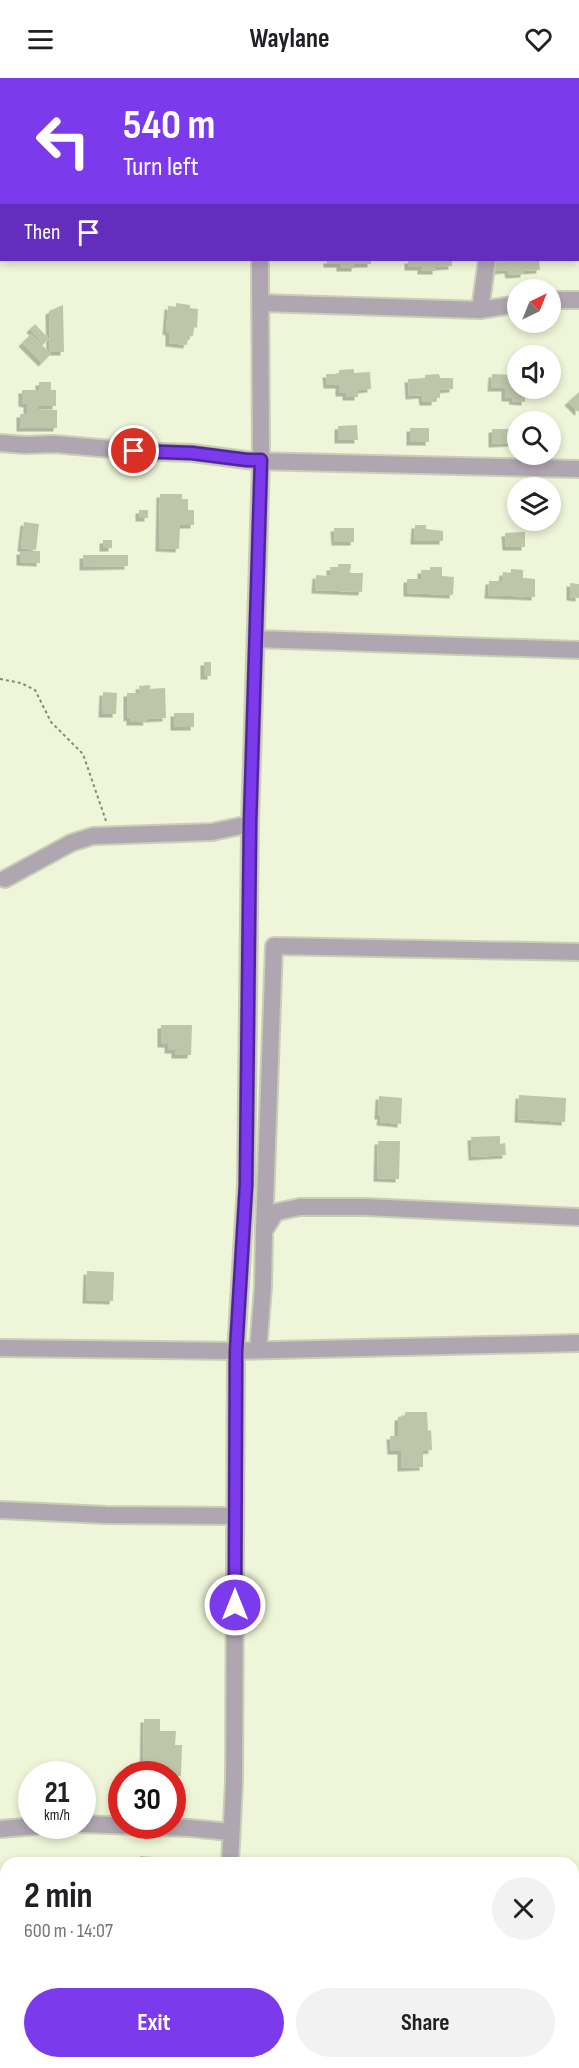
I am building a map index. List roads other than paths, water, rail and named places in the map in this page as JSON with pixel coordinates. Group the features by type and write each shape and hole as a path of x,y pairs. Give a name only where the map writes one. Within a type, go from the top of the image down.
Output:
{"street":[{"path":"230,1857 234,1782 236,1351 246,1185 250,824 261,460 260,261"},
{"path":"480,310 487,261"},
{"path":"561,300 579,300"},
{"path":"261,303 480,310 507,306"},
{"path":"0,443 69,444 122,450 192,453 247,460 579,469"},
{"path":"256,639 579,650"},
{"path":"4,879 71,843 93,836 212,832 250,824"},
{"path":"258,1350 263,1287 274,946 579,952"},
{"path":"264,1231 276,1212 300,1206 579,1217"},
{"path":"0,1348 236,1351 579,1343"},
{"path":"0,1509 106,1515 235,1516"},
{"path":"96,1825 230,1832"},
{"path":"0,1829 18,1828"}]}
